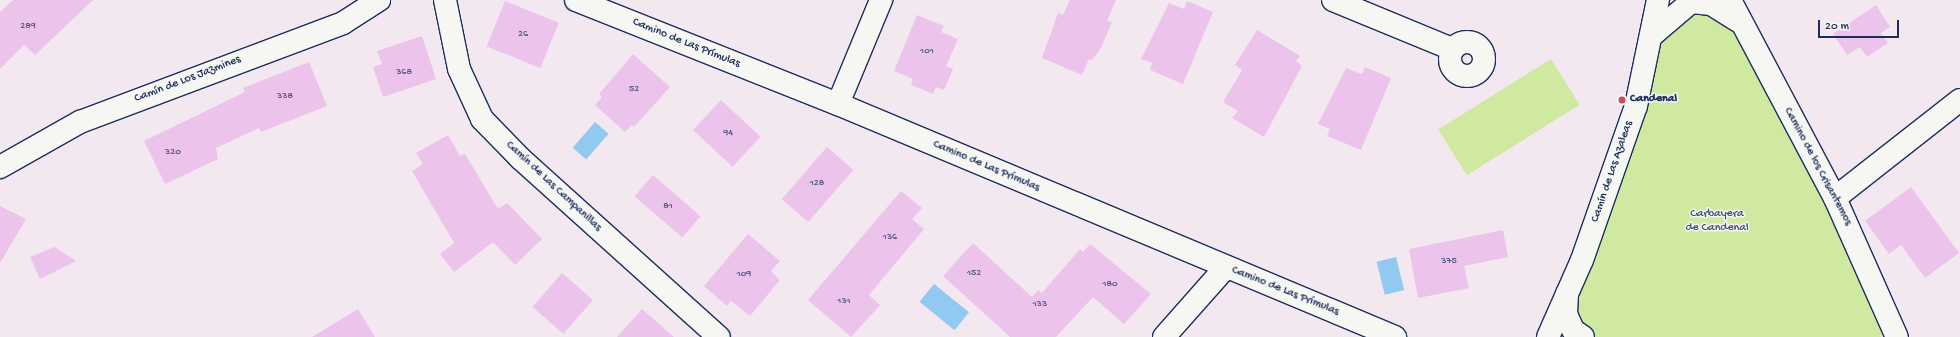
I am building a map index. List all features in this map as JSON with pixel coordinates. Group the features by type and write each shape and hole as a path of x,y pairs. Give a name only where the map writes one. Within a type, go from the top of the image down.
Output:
{"street":[{"name":"Camín de Los Jazmines","path":"0,168 80,122 343,23 379,0"},
{"name":"Camín de Las Campanillas","path":"446,0 459,68 482,119 521,159 719,337"},
{"name":"Camino de Las Prímulas","path":"576,0 838,104 1225,268 1395,337"},
{"path":"838,104 881,0"},
{"path":"1333,0 1452,49"},
{"name":"Camín de Las Azaleas","path":"1548,337 1567,293 1636,106 1658,0"},
{"name":"Camino de los Crisantemos","path":"1730,0 1738,21 1835,198 1890,332"},
{"path":"1651,36 1691,2 1711,4 1738,21"},
{"path":"1835,198 1960,100"},
{"path":"1164,337 1225,268"},
{"name":"Camín de Las Azaleas","path":"1567,293 1566,314 1573,330 1583,337"}],"green space":[{"name":"Carbayera de Candenal","path":"1691,2 1738,21 1894,323 1881,337 1583,337 1567,293 1651,36"},
{"path":"1551,59 1580,105 1467,175 1438,129"}],"water":[{"path":"595,122 609,134 586,159 573,148"},
{"path":"1396,257 1404,290 1385,295 1377,262"},
{"path":"934,284 969,312 954,330 920,302"}],"building":[{"path":"13,0 93,0 35,55 24,45 0,69 0,12"},
{"path":"1070,0 1116,0 1107,21 1112,22 1101,48 1092,60 1089,59 1082,75 1042,58 1058,13 1063,15"},
{"path":"505,1 559,23 540,68 487,46"},
{"path":"1187,1 1213,12 1183,84 1150,70 1152,63 1141,59 1169,3 1184,9"},
{"path":"1876,5 1890,27 1881,33 1888,43 1867,57 1860,47 1847,55 1833,34"},
{"path":"917,15 944,26 941,32 958,39 946,66 953,69 944,90 936,87 933,94 911,85 913,79 894,71"},
{"path":"1257,30 1300,56 1296,61 1302,66 1264,137 1232,118 1238,111 1223,102 1242,70 1235,65"},
{"path":"422,36 436,79 383,97 373,67 382,64 377,51"},
{"path":"633,54 670,87 634,127 632,125 625,132 595,105 602,97 599,94"},
{"path":"309,62 327,106 261,132 259,128 216,148 218,159 165,184 144,141 245,92 243,88"},
{"path":"1365,67 1391,78 1361,150 1327,136 1330,129 1318,124 1346,68 1362,74"},
{"path":"721,100 760,137 733,167 693,130"},
{"path":"448,135 460,156 465,154 498,209 507,203 542,239 515,265 493,242 454,272 440,254 454,243 412,171 423,164 416,153"},
{"path":"827,147 853,170 808,222 782,199"},
{"path":"653,175 701,216 682,237 635,196"},
{"path":"1911,187 1959,253 1925,278 1901,245 1889,254 1865,221"},
{"path":"901,191 922,208 912,219 924,229 869,295 880,305 851,337 808,300"},
{"path":"0,206 26,219 0,263"},
{"path":"1503,230 1508,257 1464,266 1469,288 1418,298 1409,249"},
{"path":"748,234 780,261 771,271 780,280 750,316 731,301 727,306 704,286"},
{"path":"973,243 1032,297 1038,290 1042,293 1080,249 1083,252 1090,244 1151,294 1124,324 1093,297 1056,337 1010,337 943,276"},
{"path":"55,247 76,261 40,279 30,257"},
{"path":"562,273 593,300 563,334 532,307"},
{"path":"358,309 375,337 312,337"},
{"path":"642,309 674,337 617,337"}],"place":[{"name":"Candenal","path":"1622,100"}]}
